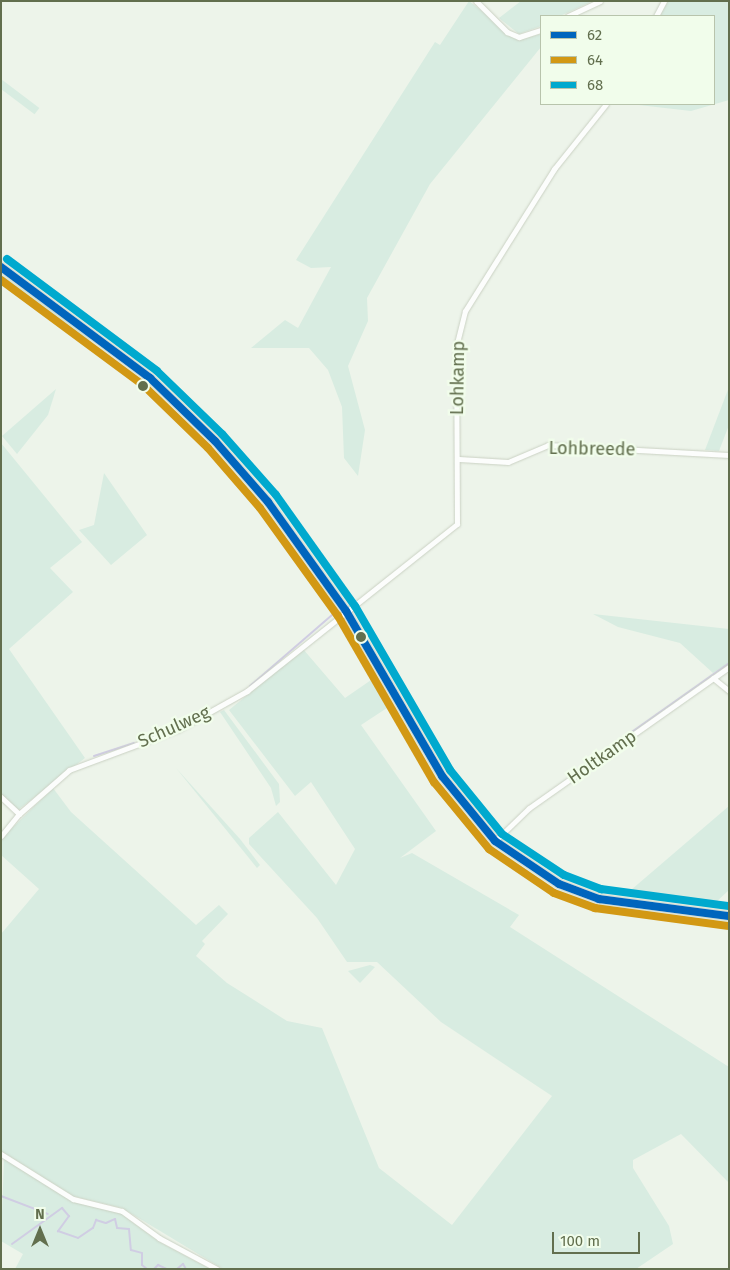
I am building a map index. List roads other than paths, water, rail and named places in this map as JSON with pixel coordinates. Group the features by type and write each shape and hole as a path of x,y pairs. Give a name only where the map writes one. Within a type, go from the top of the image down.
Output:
{"main road":[{"path":"1,267 120,353 203,429 268,502 346,611 442,776 495,841 559,884 599,898 729,916"}],"street":[{"path":"476,1 507,32 519,37 540,30"},
{"path":"570,15 600,1"},
{"path":"657,15 664,1"},
{"name":"Lohkamp","path":"346,611 457,524 459,458 456,347 465,311 554,169 605,105"},
{"name":"Lohbreede","path":"459,458 508,462 548,445 729,455"},
{"name":"Schulweg","path":"1,836 19,814 86,761 179,729 247,691 346,611"},
{"name":"Holtkamp","path":"495,841 529,808 729,667"},
{"path":"713,678 729,691"},
{"path":"1,797 19,814"},
{"path":"1,1154 73,1199 122,1211 159,1238 217,1269"}],"waterway":[{"path":"250,686 333,614"},
{"path":"595,758 729,663"},
{"path":"171,729 209,709"},
{"path":"94,756 134,743"},
{"path":"1,1196 48,1214"},
{"path":"12,1244 62,1208 69,1216 58,1231 78,1238 93,1228 96,1220 106,1223 115,1219 117,1228 129,1229 131,1250 142,1253 142,1265 147,1269"},
{"path":"177,1269 183,1264 186,1269"},
{"path":"154,1269 158,1265 167,1269"}]}
